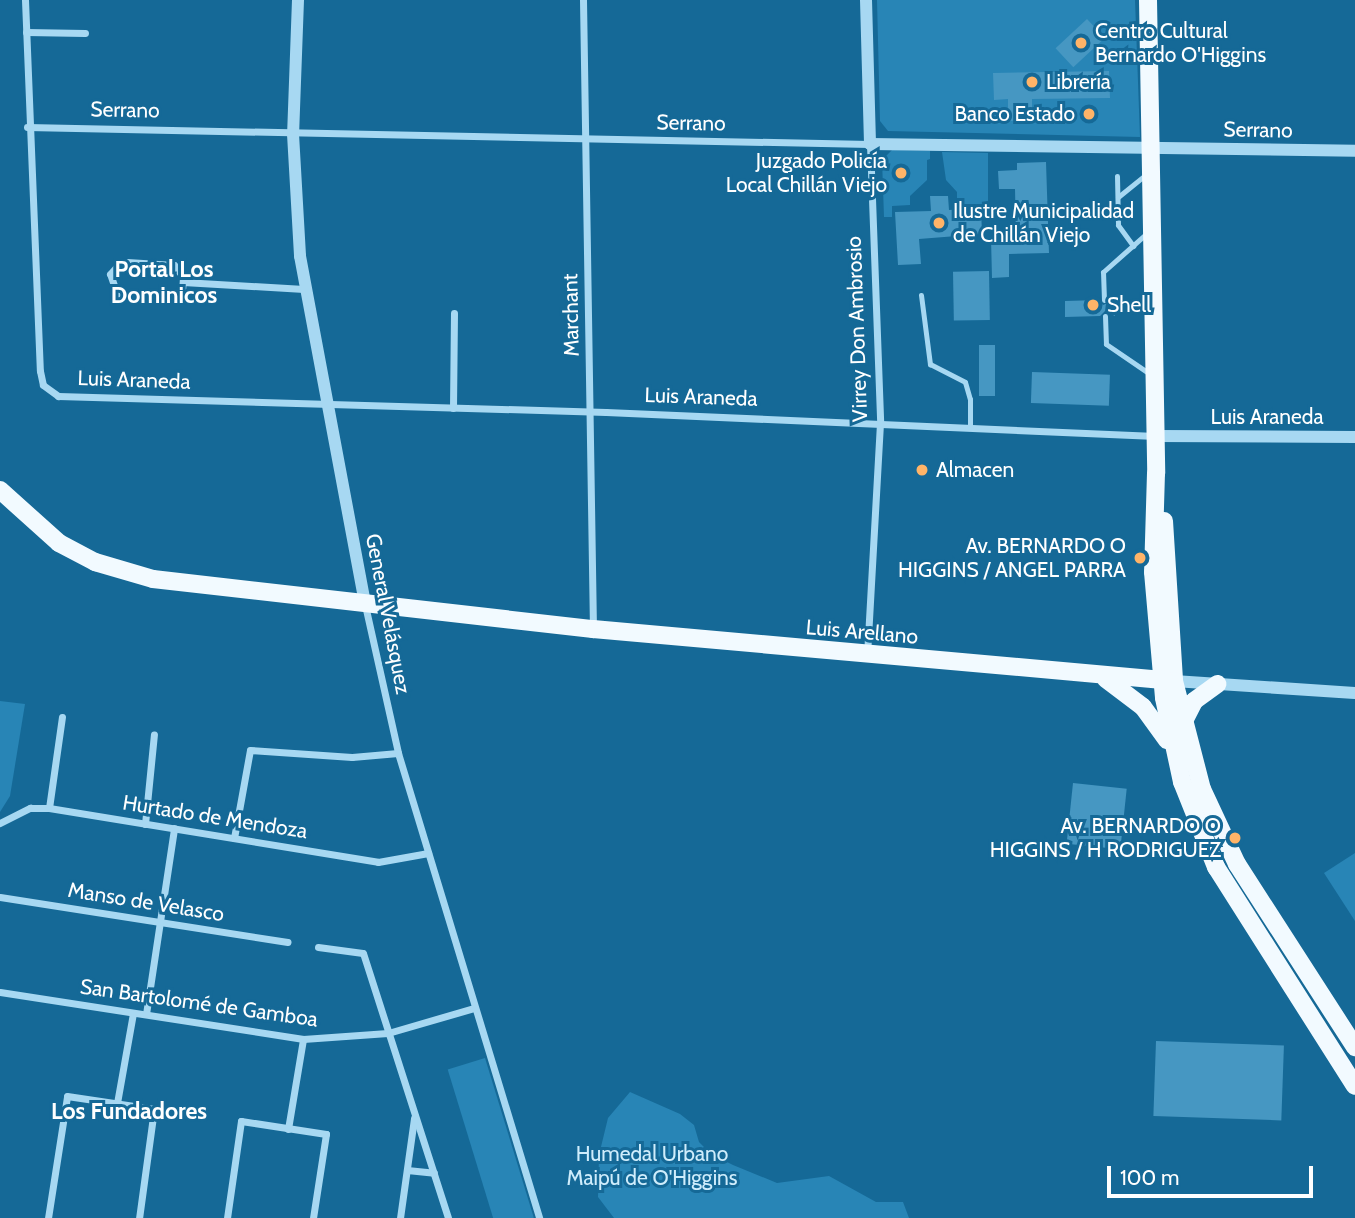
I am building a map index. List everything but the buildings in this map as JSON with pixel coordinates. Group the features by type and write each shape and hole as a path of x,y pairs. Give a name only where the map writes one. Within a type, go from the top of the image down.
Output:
{"main road":[{"path":"1148,0 1156,473 1165,524 1168,681 1176,759 1193,814 1228,889 1355,1086"},
{"name":"Luis Arellano","path":"0,490 59,543 114,569 153,579 593,629 1103,678 1168,681"},
{"path":"1103,678 1143,707 1176,759"},
{"path":"1168,681 1223,837 1355,1047"},
{"path":"1182,725 1194,701 1217,684"}],"street":[{"path":"25,0 27,127"},
{"name":"General Velásquez","path":"298,0 293,134 304,289 365,605 398,753 539,1218"},
{"name":"Marchant","path":"583,0 593,629"},
{"name":"Virrey Don Ambrosio","path":"866,0 880,424 867,656"},
{"path":"26,32 86,33"},
{"name":"Serrano","path":"27,127 585,140 1355,150"},
{"name":"Luis Araneda","path":"27,127 40,371 48,390 64,397 591,411 1156,436 1355,437"},
{"path":"128,262 174,265 183,282 172,298 125,297 114,291 109,279 115,267 128,262"},
{"path":"183,282 304,289"},
{"path":"453,408 454,313"},
{"name":"Luis Arellano","path":"1168,681 1355,693"},
{"path":"50,808 62,716"},
{"path":"145,824 154,734"},
{"path":"234,838 250,750 352,757 398,753"},
{"name":"Hurtado de Mendoza","path":"0,823 30,808 50,808 378,862 428,853"},
{"path":"146,1014 174,828"},
{"name":"Manso de Velasco","path":"0,897 287,942"},
{"path":"318,947 363,953 448,1218"},
{"name":"San Bartolomé de Gamboa","path":"0,992 303,1039 388,1033 474,1008"},
{"path":"117,1104 133,1013"},
{"path":"288,1129 303,1039"},
{"path":"48,1218 67,1096 154,1109 139,1218"},
{"path":"400,1218 414,1117"},
{"path":"227,1218 240,1121 326,1135 313,1218"},
{"path":"407,1170 434,1173"}],"lane":[{"path":"1118,197 1151,170"},
{"path":"1117,176 1119,229 1133,246"},
{"path":"1104,300 1103,272 1152,229"},
{"path":"921,295 930,364 965,382 970,428"},
{"path":"1105,316 1106,344 1155,377"}],"green space":[{"path":"877,0 1135,0 1140,137 888,131 880,121"},
{"path":"892,150 930,151 930,159 927,160 927,180 910,196 910,205 892,206 892,217 884,217 882,160"},
{"path":"942,152 988,153 988,204 957,205 957,192 946,180"},
{"path":"0,701 25,704 10,796 0,812"},
{"path":"1355,853 1355,921 1324,873"},
{"path":"485,1058 534,1218 493,1218 448,1069"},
{"name":"Humedal Urbano Maipú de O'Higgins","path":"630,1092 680,1114 694,1125 699,1142 711,1154 733,1165 777,1183 829,1176 876,1202 903,1202 909,1218 614,1218 598,1197 599,1155 608,1118"}],"place":[{"name":"Centro Cultural Bernardo O'Higgins","path":"1081,43"},
{"name":"Librería","path":"1032,82"},
{"name":"Banco Estado","path":"1089,114"},
{"name":"Juzgado Policía Local Chillán Viejo","path":"901,173"},
{"name":"Ilustre Municipalidad de Chillán Viejo","path":"939,223"},
{"name":"Shell","path":"1093,305"},
{"name":"Almacen","path":"922,470"},
{"name":"Av. BERNARDO O HIGGINS / ANGEL PARRA","path":"1140,558"},
{"name":"Av. BERNARDO O HIGGINS / H RODRIGUEZ","path":"1235,838"}],"district":[{"name":"Portal Los Dominicos","path":"164,282"},
{"name":"Los Fundadores","path":"129,1111"}]}
